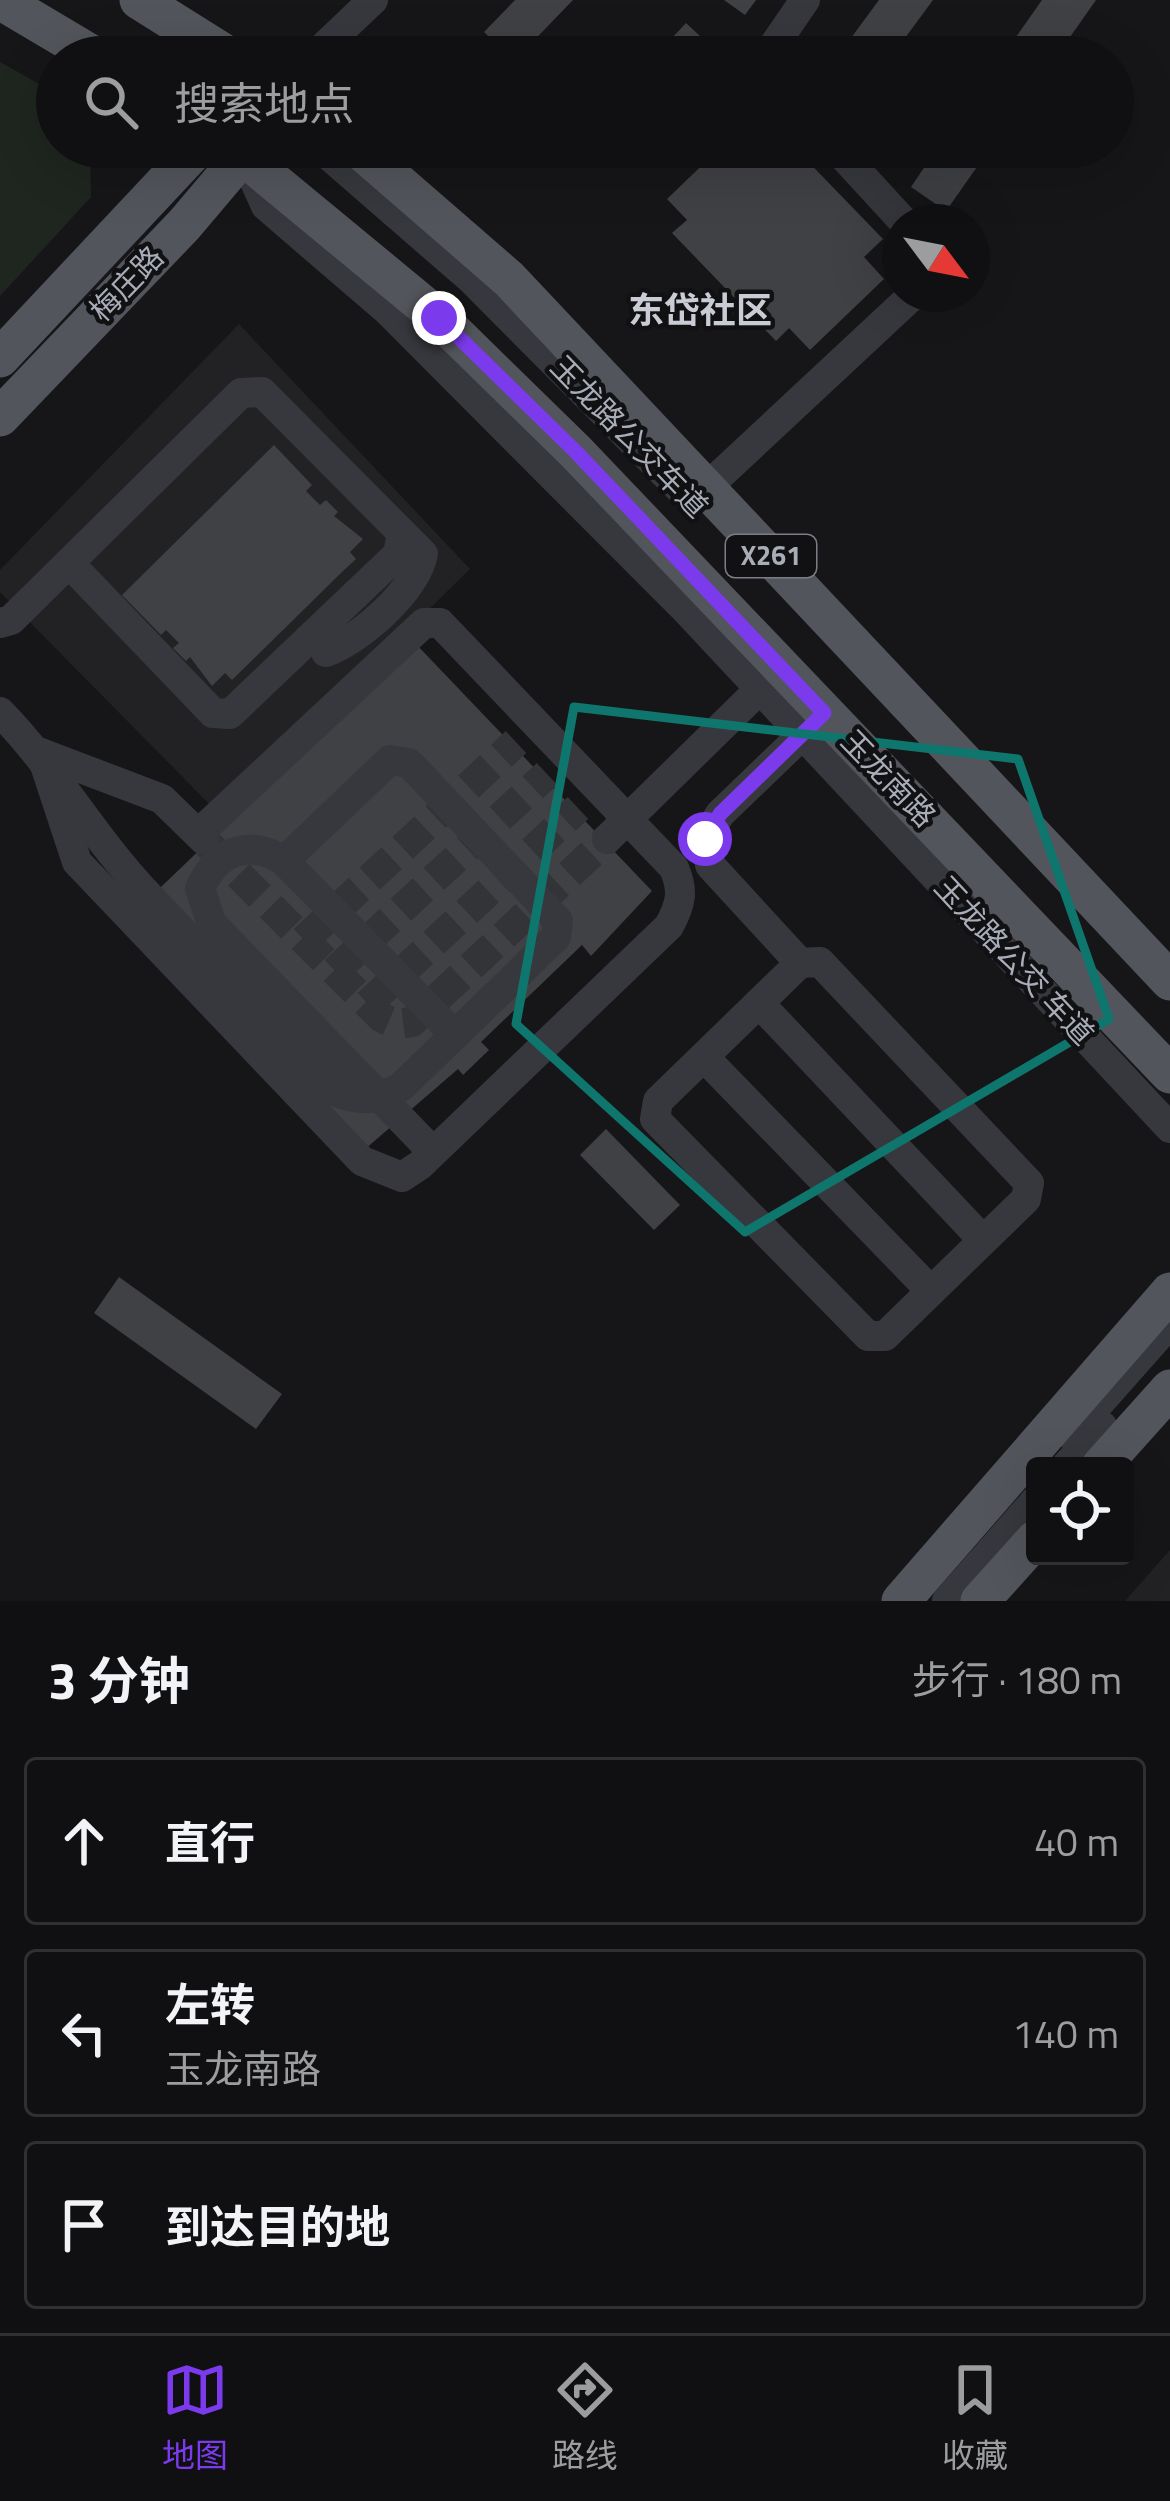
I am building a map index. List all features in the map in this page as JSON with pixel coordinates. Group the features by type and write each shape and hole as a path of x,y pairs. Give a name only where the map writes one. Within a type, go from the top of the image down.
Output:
{"main road":[{"path":"0,0 61,36"},
{"path":"139,0 196,36"},
{"name":"梅庄路","path":"0,358 177,168"},
{"name":"梅庄路","path":"0,417 226,168"},
{"name":"玉龙南路","path":"263,168 439,318 576,452 813,723 1170,1074"},
{"name":"X261","path":"381,168 509,279 1170,981"},
{"path":"901,1601 1170,1292"},
{"path":"1109,1457 1170,1389"},
{"path":"980,1601 1026,1550"}],"street":[{"path":"336,36 373,0"},
{"path":"780,36 805,0"},
{"path":"250,168 266,206 388,310 760,689 813,723 720,814 705,839 710,865 800,963"},
{"name":"玉龙路公交车道","path":"343,168 471,279 607,412 1170,1007"},
{"path":"854,168 887,204"},
{"path":"706,488 895,312"},
{"path":"0,622 11,620 241,393 262,392 423,554 419,574 347,642 326,652"},
{"path":"69,563 213,713 230,714 398,554 402,533"},
{"path":"424,623 440,623 526,732 618,828 674,868 682,886 669,926 433,1152 401,1177 362,1161 77,862 40,753 162,799 201,837 424,623"},
{"path":"618,828 760,689"},
{"path":"0,712 40,753 96,840 334,1091 356,1100 380,1098 401,1087 556,938 558,921 409,763 391,760 284,861"},
{"name":"玉龙路公交 车道","path":"813,723 1170,1128"},
{"path":"433,1152 212,924 202,907 200,889 207,872 226,855 243,848 266,849 284,861 455,1035"},
{"path":"820,962 1029,1183 1026,1198 884,1336 868,1336 656,1118 658,1101 800,963 820,962"},
{"path":"759,1004 982,1240"},
{"path":"704,1057 931,1292"},
{"path":"1052,1457 1170,1323"},
{"path":"1074,1457 1170,1348"},
{"path":"924,1601 1026,1486"},
{"path":"947,1601 1026,1511"}],"highlighted area":[{"path":"574,707 1018,759 1109,1019 745,1232 516,1024"}],"shaded area":[{"path":"0,62 36,82 36,168 90,168 91,197 0,296"},
{"path":"239,324 470,569 220,815 0,592 0,570"},
{"path":"1170,1550 1170,1601 1125,1601"}],"building":[{"path":"515,0 573,0 538,36 488,36 484,32"},
{"path":"724,0 756,0 745,15"},
{"path":"879,0 933,0 906,36 852,36"},
{"path":"1042,0 1096,0 1071,36 1017,36"},
{"path":"686,23 700,36 674,36"},
{"path":"699,168 814,168 882,238 864,257 882,281 810,350 789,328 776,341 672,233 687,220 667,199"},
{"path":"924,168 976,168 951,204 936,204 911,187"},
{"path":"274,445 312,485 306,491 320,505 326,500 338,512 334,516 363,539 350,552 356,559 232,680 225,673 212,686 190,657 186,661 173,648 179,643 166,630 161,635 122,595"},
{"path":"415,643 652,891 591,956 582,945 481,1042 489,1050 463,1075 458,1069 364,1150 136,911"},
{"path":"606,1129 680,1205 654,1230 580,1155"},
{"path":"119,1277 282,1394 256,1429 94,1313"}],"tunnel":[{"path":"304,940 516,742"},
{"path":"335,971 547,774"},
{"path":"368,1004 578,808"},
{"path":"207,843 382,1018 396,1024 412,1022 607,839"}],"district":[{"name":"东岱社区","path":"700,310"}],"route":[{"path":"439,318 576,452 824,713 720,814 705,839"}]}
